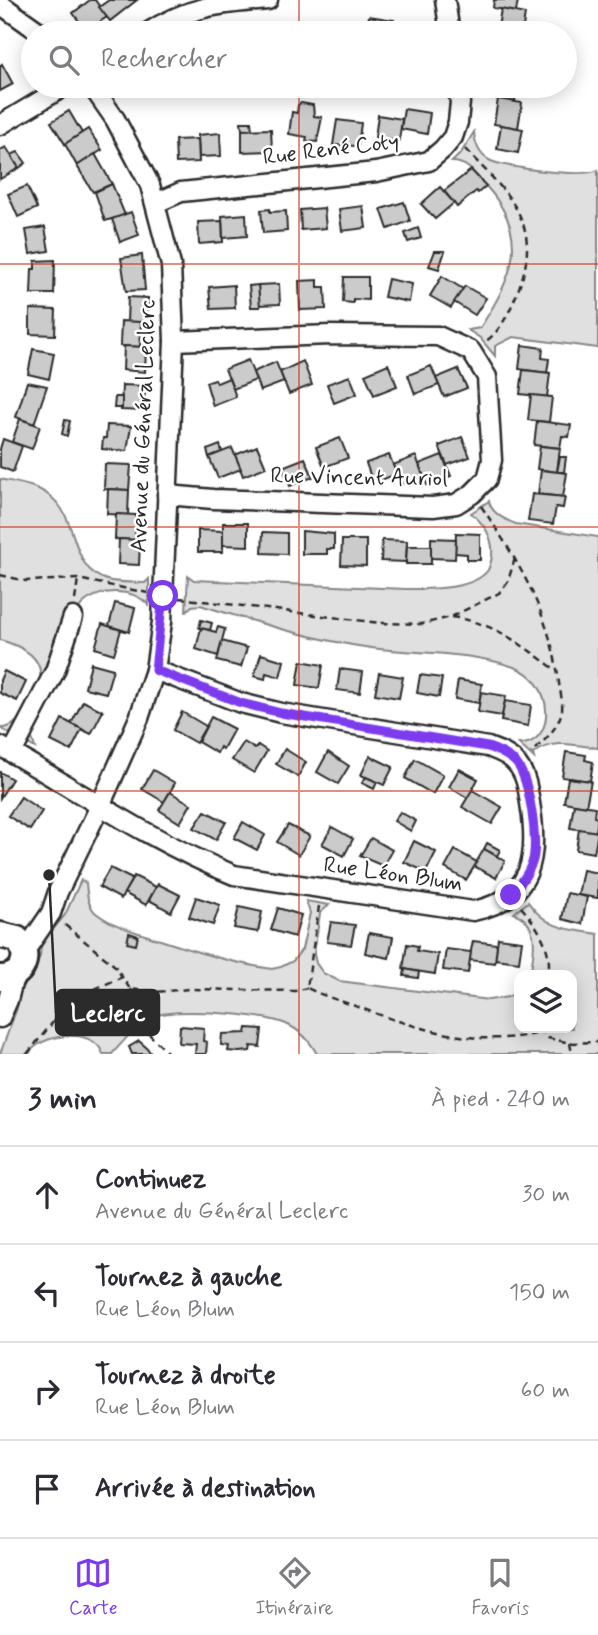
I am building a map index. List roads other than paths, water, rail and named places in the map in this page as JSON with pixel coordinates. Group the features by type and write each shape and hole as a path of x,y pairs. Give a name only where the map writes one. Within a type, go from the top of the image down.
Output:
{"street":[{"path":"168,21 214,4 268,0"},
{"path":"445,0 448,21"},
{"path":"0,4 24,21"},
{"path":"0,125 45,98"},
{"name":"Avenue du Général Leclerc","path":"14,941 51,913 58,892 139,718 155,670 163,596 174,341 171,265 156,203 137,156 101,98"},
{"name":"Rue René Coty","path":"156,203 181,192 376,172 429,161 453,137 459,98"},
{"name":"Rue Vincent Auriol","path":"167,495 433,507 456,504 472,494 486,479 492,460 486,377 471,351 438,336 330,335 174,341"},
{"path":"6,749 55,671 73,617"},
{"name":"Rue Léon Blum","path":"6,749 100,806 207,864 234,875 472,911 493,907 511,895 523,882 533,860 533,820 526,779 519,765 509,756 488,747 281,713 241,703 155,670"},
{"path":"0,1014 8,1000 7,977 24,965 14,941"}],"place":[{"name":"Leclerc","path":"49,875"}]}
